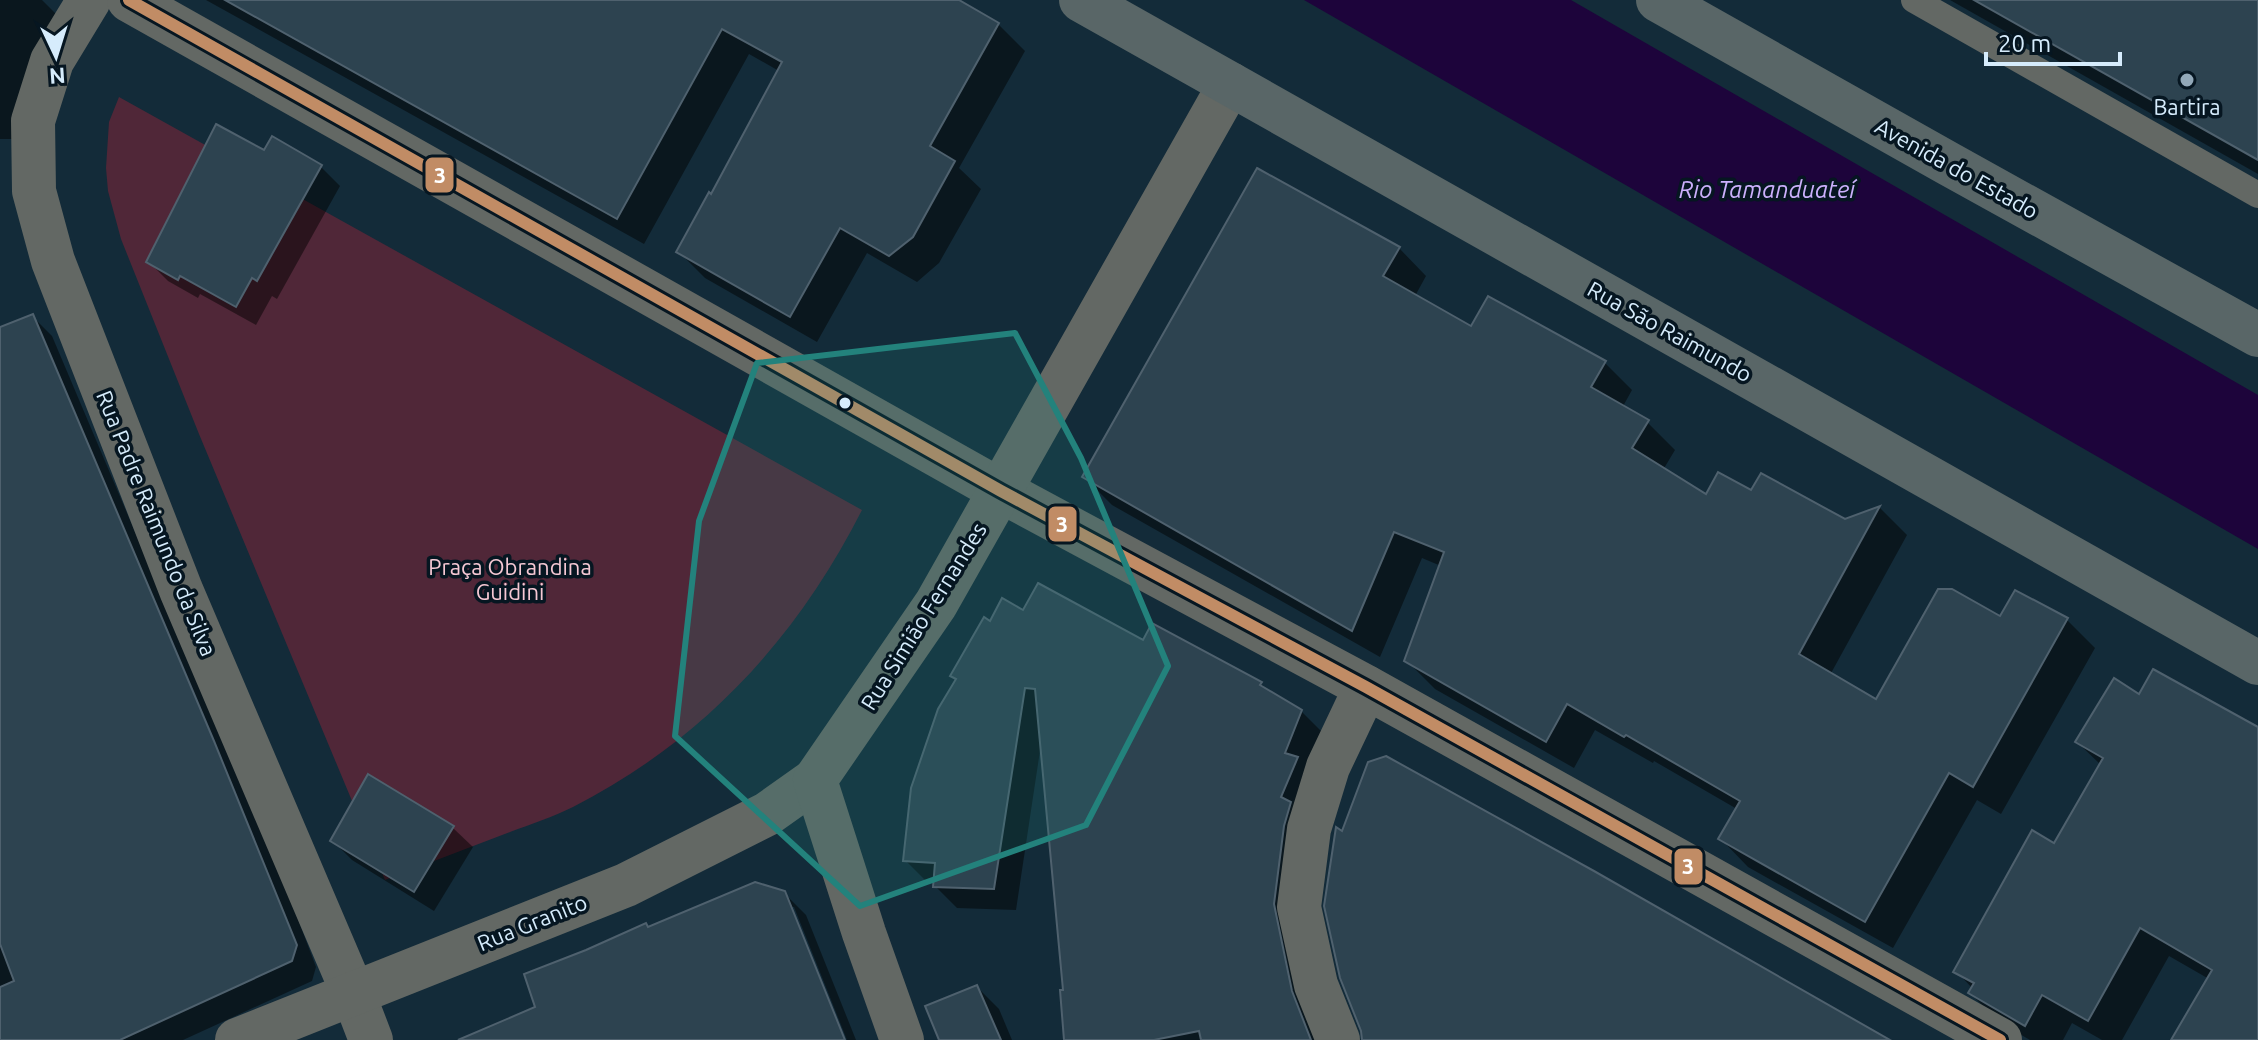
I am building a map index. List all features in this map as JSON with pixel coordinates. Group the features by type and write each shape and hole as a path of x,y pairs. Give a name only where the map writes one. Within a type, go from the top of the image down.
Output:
{"highway":[{"name":"Rua São Raimundo","path":"1081,0 2258,663"},
{"name":"Avenida do Estado","path":"1658,0 2258,335"}],"street":[{"name":"Rua Padre Raimundo da Silva","path":"89,0 52,61 33,121 34,191 53,261 181,590 371,1040"},
{"path":"129,0 1001,491 1366,687 2000,1040"},
{"name":"Rua Simião Fernandes","path":"815,780 936,604 1230,84"},
{"path":"1338,1040 1316,985 1299,907 1309,829 1328,767 1366,687"},
{"name":"Rua Granito","path":"237,1040 626,885 767,814 815,780"},
{"path":"815,780 902,1040"}],"lane":[{"path":"1914,0 2258,195"}],"highlighted area":[{"path":"1015,333 1081,458 1168,666 1086,825 860,906 675,736 699,521 757,363"}],"green space":[{"name":"Praça Obrandina Guidini","path":"119,97 862,510 836,557 776,644 704,718 620,781 558,814 385,880 121,239 108,191 106,168 109,122"}],"water":[{"name":"Rio Tamanduateí","path":"1304,0 1571,0 2258,395 2258,549"}],"building":[{"path":"225,0 959,0 999,23 930,146 955,161 913,237 889,256 840,228 790,317 676,252 782,62 722,29 617,219"},
{"name":"Bartira","path":"1974,0 2258,0 2258,160"},
{"path":"216,124 264,150 272,136 322,165 257,281 252,278 236,307 180,276 178,280 146,262"},
{"path":"1257,168 1400,247 1383,276 1471,326 1488,296 1606,361 1591,387 1649,420 1632,448 1706,494 1718,472 1751,490 1761,473 1845,519 1880,506 1799,654 1876,699 1938,589 1952,589 2000,616 2015,590 2068,618 1973,787 1949,773 1865,922 1718,839 1740,801 1626,735 1624,737 1567,704 1546,742 1404,661 1444,552 1394,532 1352,631 1082,477"},
{"path":"33,314 297,945 292,961 120,1040 0,1040 0,987 14,981 0,944 0,327"},
{"path":"1038,583 1143,640 1152,623 1262,682 1260,685 1302,710 1285,753 1298,757 1281,797 1291,802 1284,826 1274,904 1292,991 1311,1040 1201,1040 1199,1031 1154,1040 1064,1040 1060,990 1063,990 1035,689 1025,688 994,889 933,887 935,863 903,861 911,788 938,709 956,679 950,676 984,617 990,621 1002,598 1023,610"},
{"path":"2153,669 2258,727 2258,1040 2171,1040 2212,970 2140,928 2088,1021 2042,995 2025,1026 1968,993 1974,983 1953,972 2032,830 2054,843 2103,758 2075,742 2114,678 2139,694"},
{"path":"1386,756 1890,1040 1362,1040 1340,978 1324,906 1336,827 1342,831 1368,762"},
{"path":"368,774 454,826 414,892 330,841"},
{"path":"755,882 785,891 845,1040 458,1040 535,1007 524,974"},
{"path":"977,985 1001,1040 939,1040 925,1006"}],"transit line":[{"name":"3","path":"129,0 1001,491 1366,687 2000,1040"}],"place":[{"name":"Bartira","path":"2187,80"}]}
